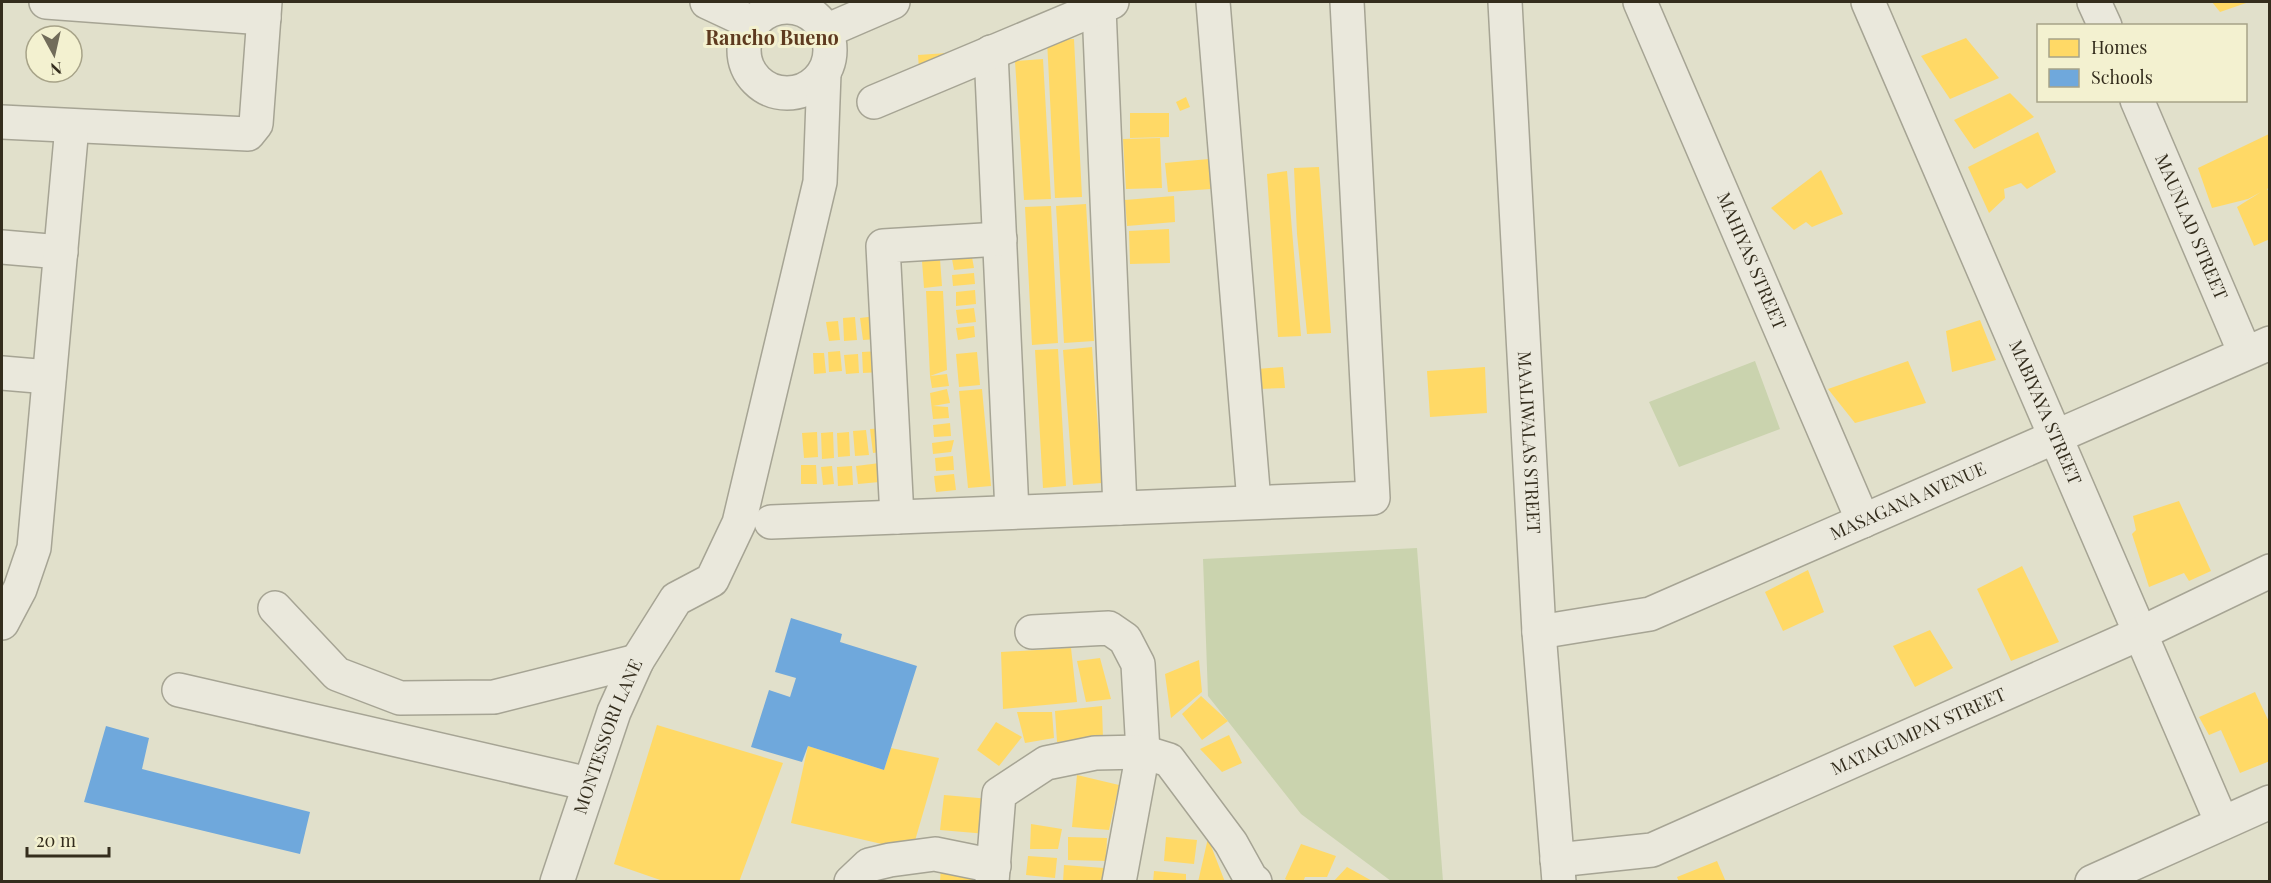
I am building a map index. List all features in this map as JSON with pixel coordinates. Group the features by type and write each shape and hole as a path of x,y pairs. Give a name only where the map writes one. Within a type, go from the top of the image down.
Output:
{"street":[{"path":"2,122 248,134 256,124 264,10 46,2"},
{"path":"707,2 752,23"},
{"path":"826,31 893,2"},
{"path":"1213,2 1254,502"},
{"path":"771,522 1373,498 1347,2"},
{"name":"MAALIWALAS STREET","path":"1505,2 1539,632 1558,871"},
{"name":"MAHIYAS STREET","path":"1640,2 1863,521"},
{"name":"MABIYAYA STREET","path":"1868,2 2222,823"},
{"path":"2094,2 2104,24"},
{"path":"784,4 809,13 819,20 826,31 830,45 830,60 824,74 815,84 790,94 764,87 754,78 747,66 744,53 745,40 752,23 784,4"},
{"path":"874,102 1106,4 1120,508"},
{"path":"991,52 1012,512"},
{"name":"MONTESSORI LANE","path":"557,882 556,879 614,712 637,661 676,599 712,580 739,523 820,182 824,74"},
{"name":"MAUNLAD STREET","path":"2138,102 2257,348"},
{"path":"2,620 20,589 33,548 72,126"},
{"path":"897,517 883,246 1000,239"},
{"path":"2,247 61,252"},
{"name":"MASAGANA AVENUE","path":"1539,632 1650,614 2257,348"},
{"path":"2,373 49,377"},
{"name":"MATAGUMPAY STREET","path":"1558,871 1652,850 2141,633 2270,572"},
{"path":"275,608 338,674 400,698 494,697 637,661"},
{"path":"1032,632 1109,628 1125,639 1137,664 1143,752 1119,882"},
{"path":"179,690 589,784"},
{"path":"851,882 869,865 935,854 993,874 999,794 1046,763 1095,753 1143,752 1170,760 1231,843 1252,881"},
{"path":"2092,882 2270,802"}],"green space":[{"path":"1755,361 1780,429 1679,467 1649,402"},
{"path":"1417,548 1443,881 1391,881 1301,814 1208,696 1203,559"}],"building: Homes":[{"path":"2212,2 2249,2 2220,12"},
{"path":"1966,38 1999,78 1950,99 1921,56"},
{"path":"1074,39 1082,197 1055,198 1047,40"},
{"path":"947,53 948,67 919,69 918,55"},
{"path":"1043,59 1051,199 1024,200 1015,61"},
{"path":"2010,93 2034,117 1974,149 1954,120"},
{"path":"1186,97 1190,107 1180,111 1176,102"},
{"path":"1130,113 1169,113 1169,137 1130,138"},
{"path":"2038,132 2056,172 2027,189 2021,183 2004,189 2005,198 1989,213 1968,167"},
{"path":"2269,134 2270,187 2267,189 2270,194 2270,239 2254,246 2237,207 2261,192 2248,199 2212,208 2198,168"},
{"path":"1160,138 1162,188 1126,189 1123,139"},
{"path":"1209,159 1211,189 1168,192 1165,163"},
{"path":"1319,167 1331,333 1307,334 1297,234 1294,168"},
{"path":"1821,170 1843,214 1812,227 1806,222 1794,230 1771,208"},
{"path":"1287,171 1301,336 1278,337 1267,174"},
{"path":"1174,196 1175,222 1127,226 1125,200"},
{"path":"1086,204 1094,341 1064,343 1056,206"},
{"path":"1051,206 1058,343 1032,345 1025,207"},
{"path":"1169,229 1170,263 1130,264 1129,231"},
{"path":"972,257 974,268 954,270 952,259"},
{"path":"940,259 942,286 924,288 922,261"},
{"path":"974,273 975,284 953,286 952,275"},
{"path":"975,290 976,304 956,306 956,292"},
{"path":"926,291 943,291 947,370 930,376"},
{"path":"974,308 976,322 958,324 956,310"},
{"path":"876,316 878,339 863,340 860,318"},
{"path":"855,317 857,340 844,341 843,318"},
{"path":"1980,320 1996,360 1952,372 1946,331"},
{"path":"838,321 840,340 829,341 826,322"},
{"path":"974,326 975,337 958,340 956,328"},
{"path":"1092,347 1102,483 1073,485 1063,350"},
{"path":"1058,349 1066,486 1043,488 1035,350"},
{"path":"840,351 842,371 829,372 828,352"},
{"path":"879,351 880,372 863,373 862,352"},
{"path":"977,352 980,385 959,387 956,354"},
{"path":"813,353 824,353 826,373 814,374"},
{"path":"858,354 859,373 846,374 844,355"},
{"path":"1908,361 1926,403 1855,423 1828,389"},
{"path":"1283,367 1285,388 1258,389 1257,369"},
{"path":"1485,367 1487,413 1430,417 1427,371"},
{"path":"947,374 949,386 932,388 930,376"},
{"path":"947,389 950,403 933,406 948,407 949,418 933,419 930,393"},
{"path":"982,389 991,486 968,488 959,391"},
{"path":"950,423 951,436 934,437 933,425"},
{"path":"885,428 888,451 873,453 870,429"},
{"path":"866,430 869,455 855,456 853,431"},
{"path":"817,432 818,457 804,458 802,433"},
{"path":"833,432 834,458 822,459 821,433"},
{"path":"849,432 850,456 838,457 837,433"},
{"path":"954,440 951,452 933,454 932,443"},
{"path":"953,456 954,470 936,471 935,458"},
{"path":"888,462 890,481 858,484 856,466"},
{"path":"801,465 816,465 817,484 801,484"},
{"path":"832,466 834,484 823,485 821,467"},
{"path":"852,466 853,485 838,486 837,467"},
{"path":"954,474 956,490 936,492 934,476"},
{"path":"2179,501 2211,571 2189,581 2184,573 2149,587 2132,534 2136,530 2133,516"},
{"path":"2022,566 2059,642 2011,661 1977,589"},
{"path":"1808,570 1824,612 1783,631 1765,592"},
{"path":"1930,630 1953,668 1915,687 1893,646"},
{"path":"1071,648 1077,702 1003,709 1001,652"},
{"path":"1100,658 1111,699 1086,702 1077,661"},
{"path":"1199,660 1202,692 1171,718 1165,674"},
{"path":"2255,692 2270,724 2270,761 2240,773 2221,730 2209,735 2199,717"},
{"path":"1201,696 1228,721 1202,740 1182,714"},
{"path":"1102,706 1103,739 1057,742 1055,711"},
{"path":"1017,712 1052,712 1054,738 1025,743"},
{"path":"996,722 1022,737 999,766 977,750"},
{"path":"657,725 783,763 739,882 666,882 614,864"},
{"path":"1229,735 1242,763 1222,772 1200,749"},
{"path":"808,746 884,770 891,748 939,758 912,851 791,823"},
{"path":"1077,775 1119,785 1109,830 1072,827"},
{"path":"944,795 990,799 987,834 940,830"},
{"path":"1031,824 1062,829 1058,849 1030,849"},
{"path":"1068,837 1107,838 1106,861 1068,860"},
{"path":"1166,837 1197,840 1194,864 1164,861"},
{"path":"1208,838 1225,882 1198,882"},
{"path":"1301,844 1336,856 1327,877 1305,877 1303,882 1291,882 1285,879"},
{"path":"1028,856 1057,858 1055,878 1026,875"},
{"path":"1717,861 1726,882 1679,882 1677,877"},
{"path":"1064,865 1104,868 1103,882 1063,882"},
{"path":"941,866 978,871 976,882 940,882"},
{"path":"1347,867 1374,882 1333,882"},
{"path":"1154,871 1186,874 1186,882 1153,882"}],"building: Schools":[{"path":"791,618 842,634 840,642 917,666 884,770 808,746 802,762 751,747 769,690 790,697 796,678 775,672"},
{"path":"106,726 149,738 142,769 310,812 300,854 84,802"}],"district":[{"name":"Rancho Bueno","path":"772,38"}]}
